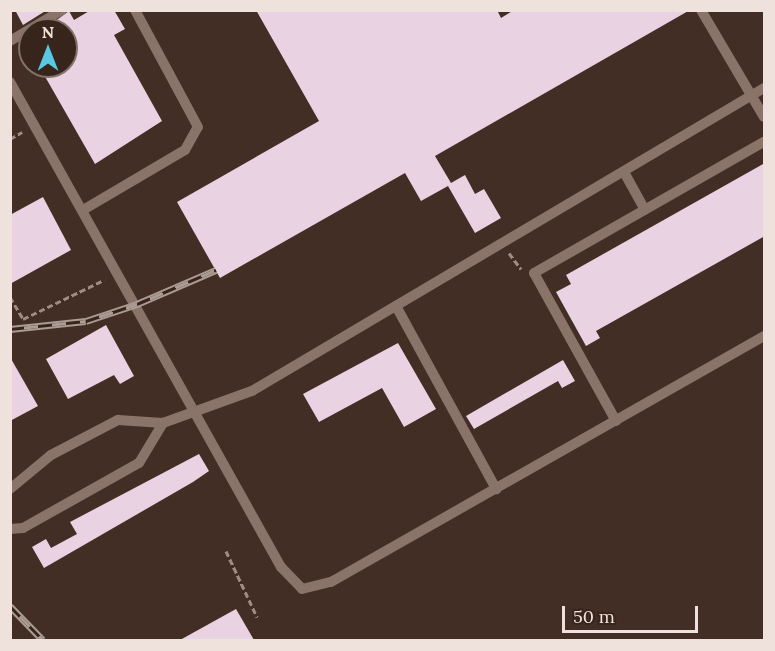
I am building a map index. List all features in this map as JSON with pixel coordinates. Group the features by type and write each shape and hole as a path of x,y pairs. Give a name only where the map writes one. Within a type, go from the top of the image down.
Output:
{"lane":[{"path":"10,40 62,10"},
{"path":"84,210 185,150 198,127 135,10"},
{"path":"702,10 765,117"},
{"path":"10,82 120,273 281,567 302,589 332,582 765,336"},
{"path":"10,489 51,455 118,420 163,423 252,391 765,88"},
{"path":"616,421 534,273 765,142"},
{"path":"624,172 645,210"},
{"path":"396,306 496,489"},
{"path":"10,529 23,528 139,463 163,423"}],"path":[{"path":"503,243 519,269 534,273"},
{"path":"10,297 23,319 120,273"},
{"path":"226,551 257,617"}],"building":[{"path":"15,10 47,10 34,18 19,18"},
{"path":"91,10 114,10 125,29 114,35 162,121 95,164 46,78 78,78 77,18"},
{"path":"256,10 497,10 501,18 514,10 690,10 435,156 451,183 465,175 475,194 484,189 501,218 475,233 448,186 421,201 405,173 220,278 177,202 319,121"},
{"path":"69,11 73,18 59,18"},
{"path":"765,163 765,236 596,331 600,338 586,346 556,292 571,284 566,275"},
{"path":"43,197 71,250 10,284 10,215"},
{"path":"106,325 134,376 120,384 114,375 68,399 46,359"},
{"path":"398,343 436,409 404,427 382,388 319,422 303,394"},
{"path":"10,357 38,406 10,421"},
{"path":"563,360 575,381 562,388 558,381 474,429 466,416"},
{"path":"199,454 209,471 44,568 32,547 46,539 51,548 77,534 70,522"},
{"path":"236,609 254,640 180,640"}],"railway":[{"path":"10,329 86,321 137,304 216,270"},
{"path":"10,606 43,640"}]}
